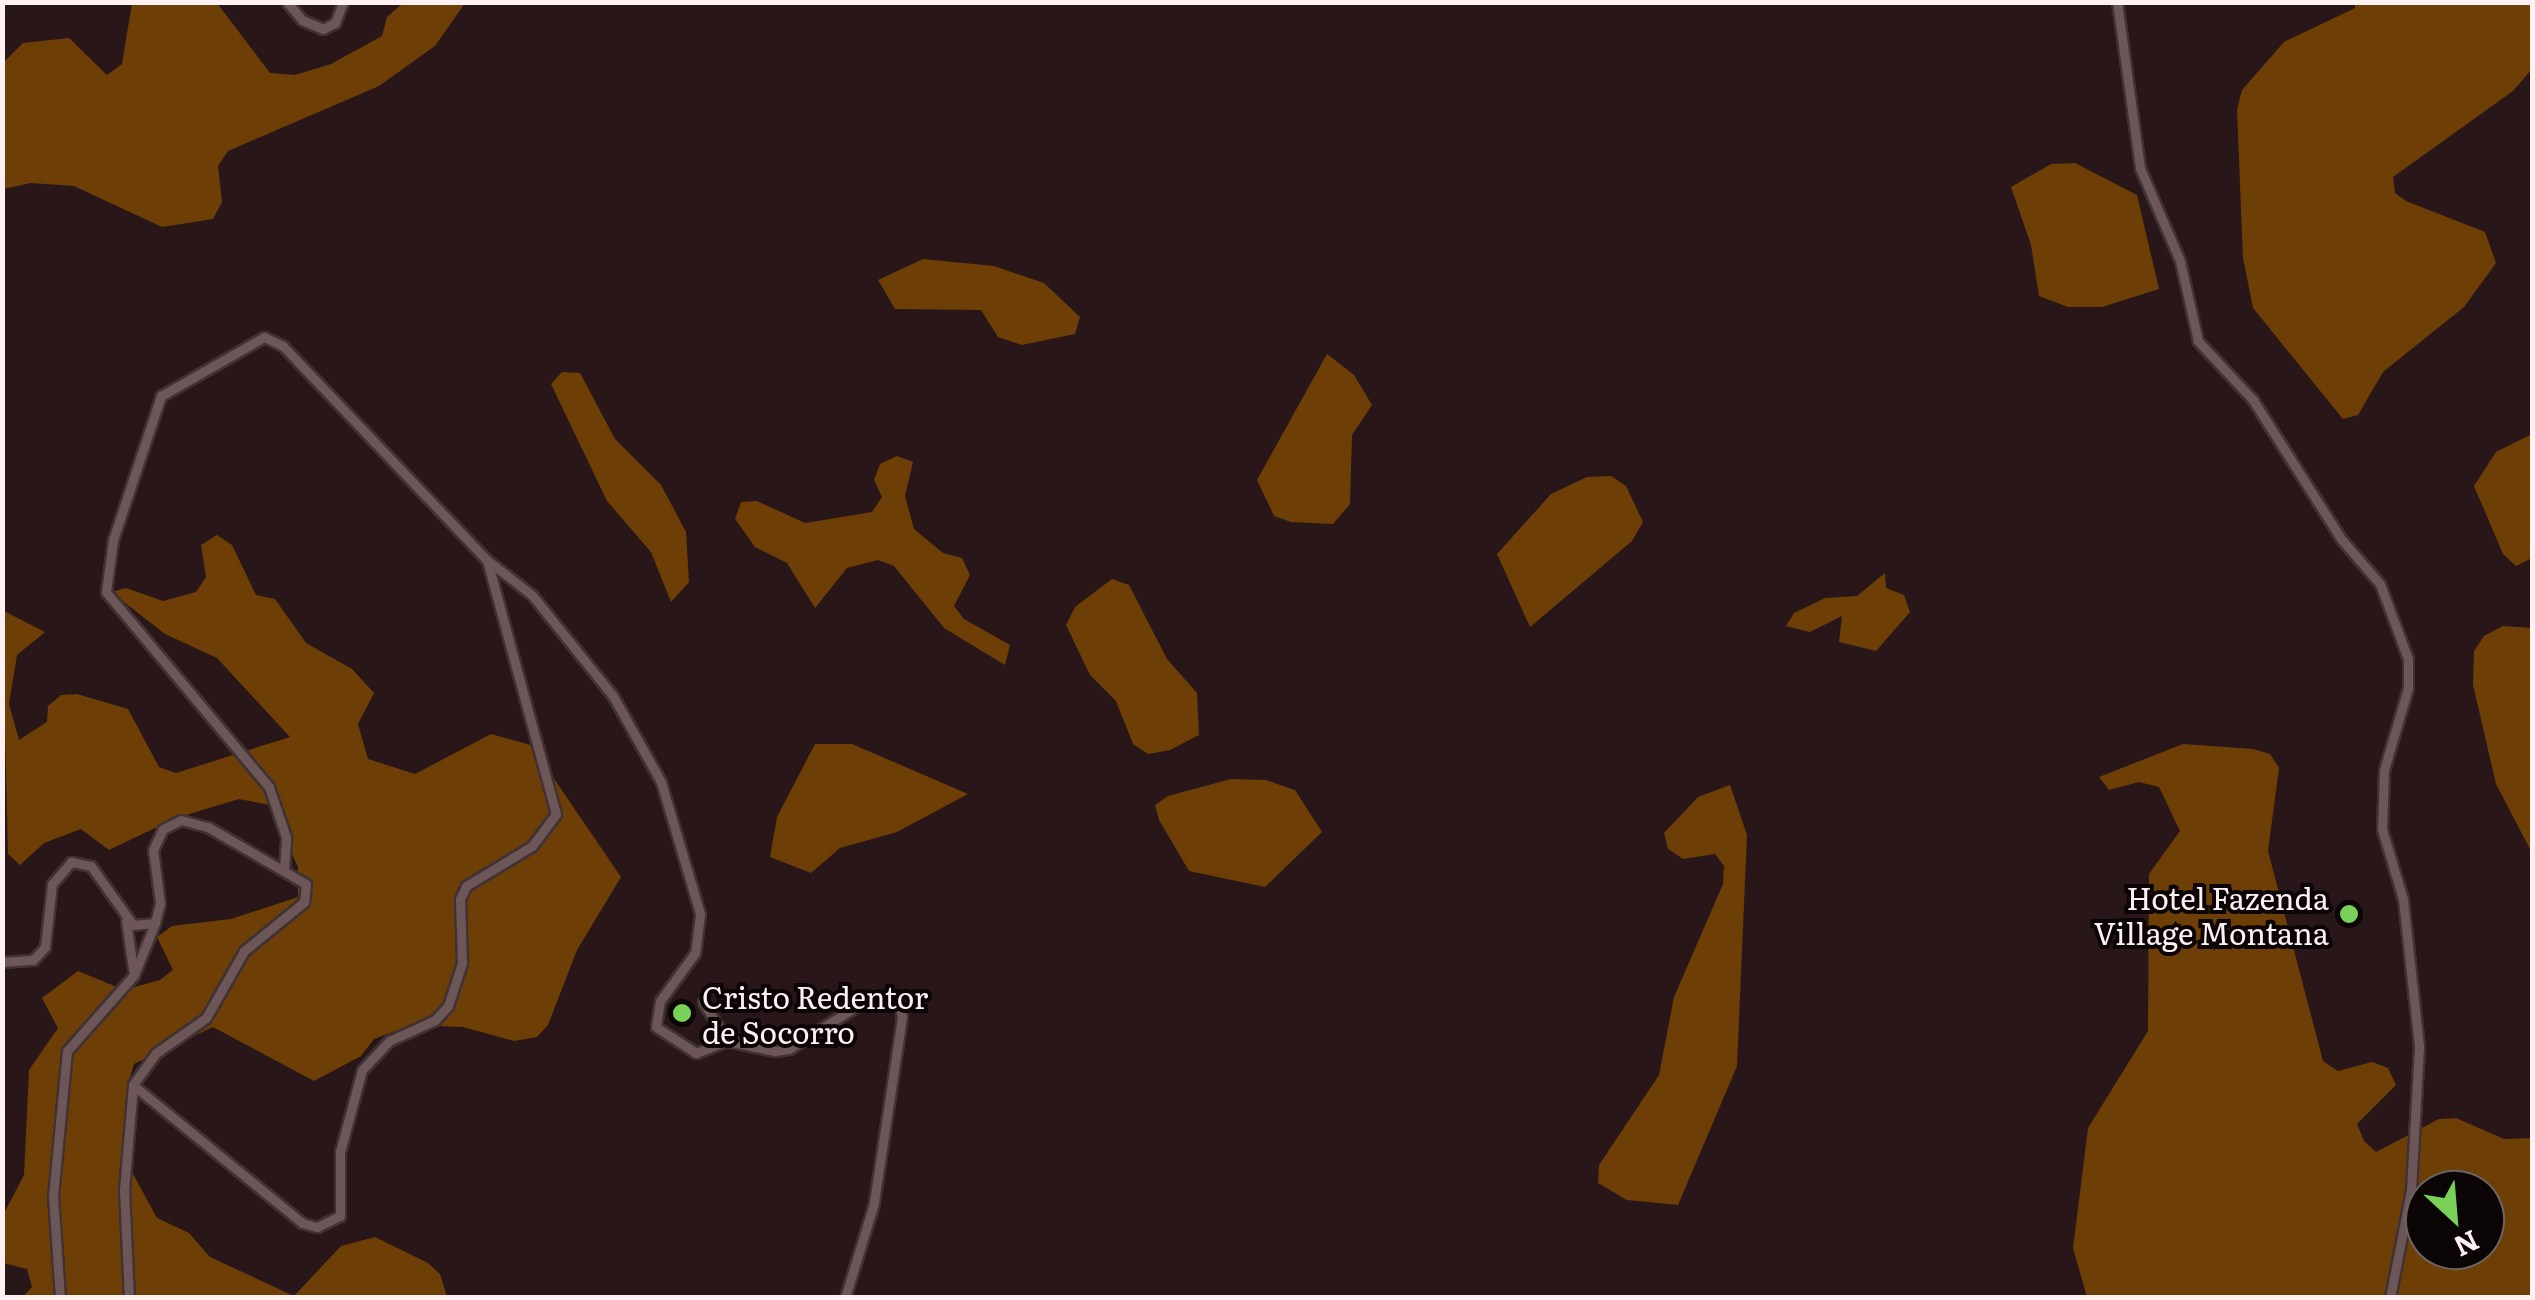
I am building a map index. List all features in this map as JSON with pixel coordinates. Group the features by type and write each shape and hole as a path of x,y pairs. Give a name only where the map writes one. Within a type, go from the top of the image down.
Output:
{"street":[{"path":"286,2 302,20 323,29 335,23 342,2"},
{"path":"2117,2 2140,168 2180,261 2198,341 2253,400 2342,540 2380,584 2408,659 2408,688 2384,770 2382,829 2403,899 2419,1047 2411,1190 2390,1298"},
{"path":"284,869 286,837 268,787 106,592 113,540 161,396 256,339 274,338 487,560 532,594 612,696 661,782 694,881 700,933 689,967 656,1010 656,1027 696,1053 727,1040 789,1049 874,995 898,1000 902,1017 874,1203 845,1298"},
{"path":"134,1085 302,1224 318,1226 340,1216 343,1134 362,1070 389,1041 435,1020 448,1006 462,963 460,899 466,886 532,846 556,814 487,560"},
{"path":"60,1298 53,1196 67,1051 134,975 160,903 153,850 171,823 208,826 306,884 304,902 259,935 206,1018 156,1054 134,1085 124,1189 129,1298"},
{"path":"2,962 33,960 46,948 52,884 70,862 92,866 125,919 134,975"},
{"path":"125,919 140,927 155,924"},
{"path":"703,1002 727,1040"}],"shaded area":[{"path":"132,3 217,3 270,73 295,75 331,64 382,36 387,17 403,3 465,3 435,46 379,86 228,151 218,166 222,202 213,219 162,227 74,186 31,183 3,189 3,63 23,43 69,38 107,75 122,64"},
{"path":"2355,3 2532,3 2532,69 2513,91 2393,177 2395,193 2406,201 2485,232 2496,263 2464,307 2383,372 2358,415 2343,419 2253,308 2243,258 2237,110 2242,90 2284,42 2355,8"},
{"path":"2075,163 2137,195 2159,289 2102,307 2068,307 2039,296 2031,245 2011,187 2051,164"},
{"path":"923,259 994,266 1044,283 1080,317 1075,334 1022,345 998,337 981,310 895,309 878,280"},
{"path":"1327,354 1354,375 1372,405 1352,435 1350,504 1333,524 1291,522 1274,516 1257,480"},
{"path":"562,372 580,373 615,439 661,485 686,532 689,582 671,602 651,552 607,501 551,384"},
{"path":"2532,434 2532,558 2516,566 2503,554 2474,486 2496,452"},
{"path":"897,456 913,462 905,496 914,529 943,553 962,558 970,575 954,606 964,619 1010,645 1005,665 944,628 894,566 878,560 847,568 815,608 787,563 755,547 735,519 741,502 757,501 805,523 872,512 882,497 874,480 880,464"},
{"path":"1611,476 1626,486 1643,522 1632,541 1530,627 1497,554 1551,494 1587,477"},
{"path":"217,535 232,545 256,595 275,599 306,643 352,669 374,693 358,724 368,759 415,774 491,734 531,745 621,877 577,950 548,1025 537,1037 514,1041 463,1027 411,1025 374,1039 361,1056 314,1081 213,1027 134,1064 128,1084 132,1172 157,1218 189,1233 210,1257 294,1296 341,1246 375,1237 428,1263 440,1274 447,1297 23,1297 32,1287 27,1269 3,1263 3,1215 24,1175 29,1070 58,1028 42,998 78,971 124,990 160,980 173,970 157,937 172,926 231,919 298,897 298,867 281,830 280,807 239,799 176,818 109,850 81,829 44,843 20,865 8,854 2,610 45,632 17,655 9,704 19,740 47,722 48,706 61,695 77,694 128,709 159,767 176,773 290,737 217,658 165,634 111,592 126,588 163,601 196,592 206,577 201,545"},
{"path":"1885,573 1886,588 1904,595 1910,612 1876,651 1839,642 1842,616 1810,632 1786,626 1794,613 1825,598 1857,596"},
{"path":"1112,579 1129,585 1167,659 1197,693 1199,735 1170,750 1148,754 1133,744 1116,701 1090,675 1066,625 1075,607"},
{"path":"2503,626 2532,628 2532,853 2496,784 2473,685 2474,651 2484,636"},
{"path":"815,744 852,744 968,794 897,832 840,848 811,873 770,857 777,817"},
{"path":"2183,744 2253,749 2270,754 2279,768 2268,851 2323,1061 2338,1071 2372,1062 2388,1068 2396,1085 2357,1124 2364,1141 2376,1152 2439,1119 2456,1118 2504,1139 2532,1138 2532,1297 2087,1297 2073,1248 2088,1128 2148,1031 2149,874 2180,831 2159,787 2139,782 2109,790 2099,777"},
{"path":"1231,779 1266,780 1295,790 1322,832 1265,887 1189,871 1159,820 1155,805 1168,796"},
{"path":"1730,785 1747,835 1737,1066 1678,1205 1627,1200 1598,1183 1599,1165 1659,1075 1674,997 1723,884 1724,866 1715,854 1683,859 1668,849 1664,833 1698,797"}],"place":[{"name":"Hotel Fazenda Village Montana","path":"2349,914"},
{"name":"Cristo Redentor de Socorro","path":"682,1013"}]}
